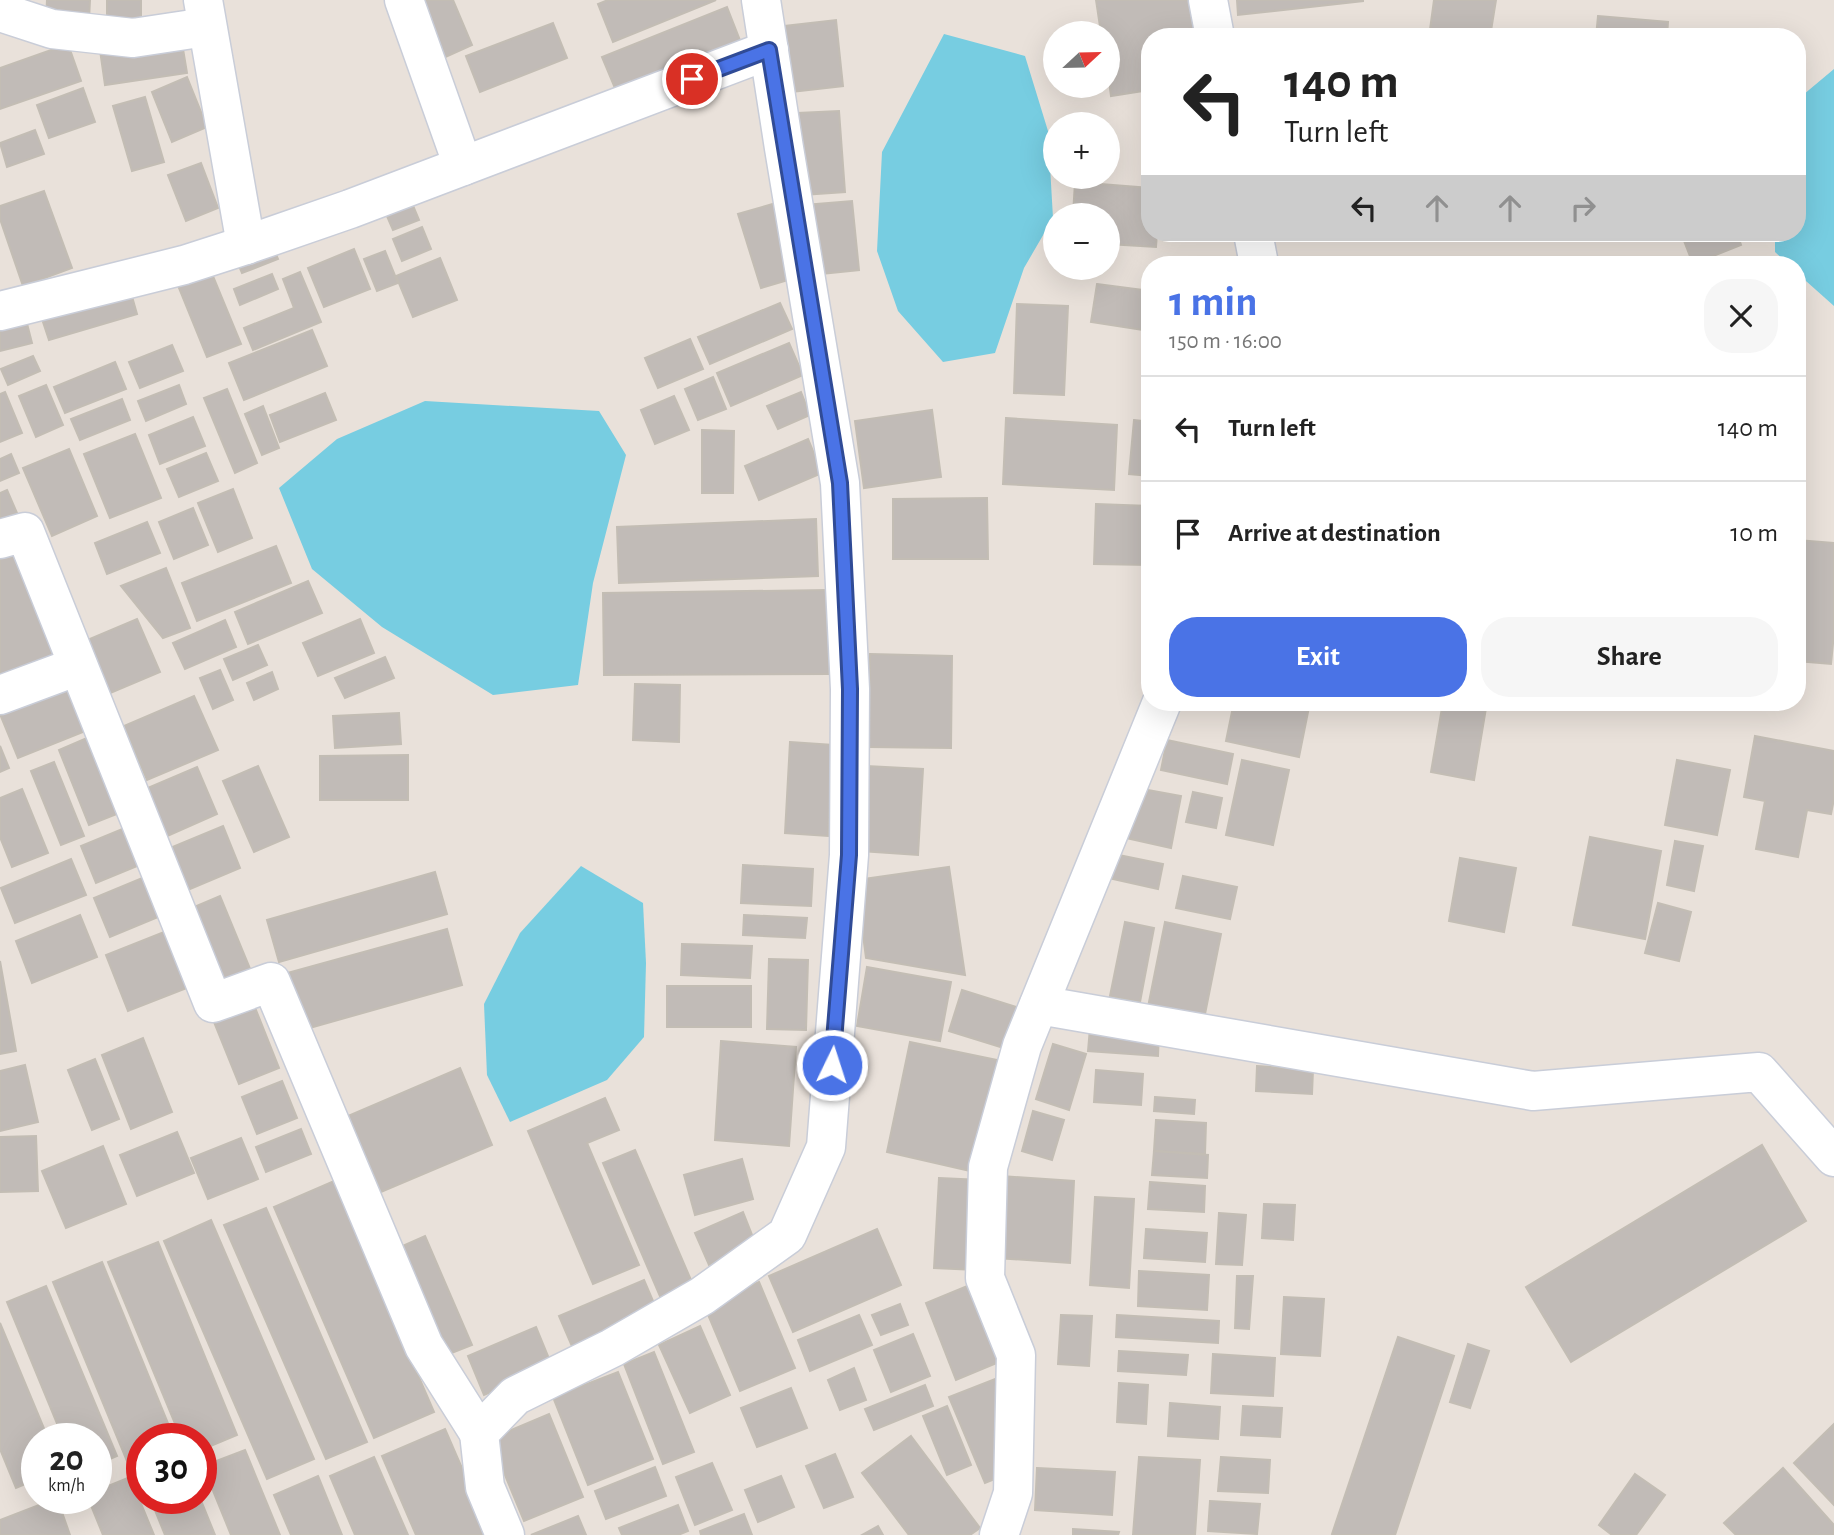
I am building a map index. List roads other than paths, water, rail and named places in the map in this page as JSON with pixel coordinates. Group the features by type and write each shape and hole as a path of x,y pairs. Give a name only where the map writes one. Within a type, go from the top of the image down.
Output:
{"street":[{"path":"404,0 463,166"},
{"path":"479,1433 515,1396 612,1348 702,1296 787,1234 826,1147 849,855 850,689 840,483 761,0"},
{"path":"1208,0 1213,28"},
{"path":"0,12 52,29 134,38 204,14 246,245"},
{"path":"0,311 184,265 246,245 350,209 769,50"},
{"path":"0,539 25,532 213,1003 271,982 424,1346 479,1433 485,1487 505,1535"},
{"path":"0,695 78,666"},
{"path":"999,1535 1013,1493 1016,1354 985,1278 988,1167 1022,1046 1158,711"},
{"path":"1039,1004 1533,1091 1759,1072 1834,1157"}],"water":[{"path":"944,34 1025,56 1043,115 1043,189 1051,189 1052,203 1043,203 1043,235 1024,268 995,353 943,362 898,311 877,251 882,152"},
{"path":"1834,69 1834,306 1806,281 1806,256 1779,256 1775,252 1775,242 1806,242 1806,92"},
{"path":"425,401 599,411 626,455 593,583 578,685 493,695 382,627 312,569 279,488 337,439"},
{"path":"581,866 643,903 646,963 644,1037 607,1080 510,1122 487,1075 484,1004 520,933"}]}
